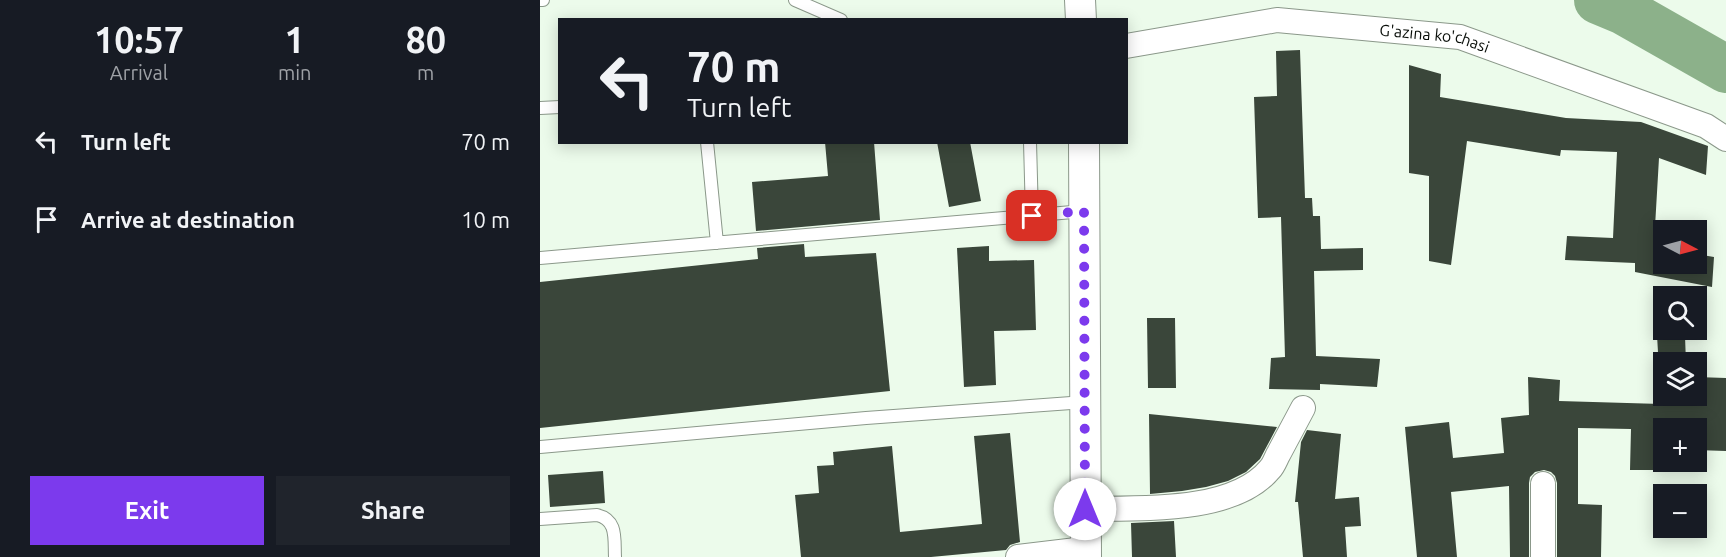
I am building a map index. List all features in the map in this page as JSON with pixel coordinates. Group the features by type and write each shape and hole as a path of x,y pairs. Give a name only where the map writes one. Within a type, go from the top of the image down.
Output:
{"street":[{"path":"1080,0 1081,18"},
{"name":"G'azina ko'chasi","path":"1128,46 1277,20 1460,37 1706,126 1726,139"},
{"path":"1018,557 1086,553 1084,144"},
{"path":"1085,509 1189,504 1227,498 1247,489 1270,469 1303,408"},
{"path":"1543,484 1543,557"}],"lane":[{"path":"795,0 836,18"},
{"path":"540,108 558,107"},
{"path":"707,144 717,243"},
{"path":"1030,144 1032,216"},
{"path":"540,258 1084,211"},
{"path":"540,447 866,418 1085,402"},
{"path":"540,519 597,514 604,516 614,529 615,557"}],"building":[{"path":"1300,50 1305,198 1312,198 1313,216 1320,216 1321,249 1363,248 1363,270 1314,271 1316,356 1380,359 1377,387 1320,384 1320,390 1269,389 1271,358 1285,357 1281,217 1258,218 1254,97 1277,96 1276,51"},
{"path":"1409,65 1441,74 1440,97 1566,118 1641,122 1708,146 1706,175 1659,158 1655,220 1653,220 1653,274 1707,274 1707,256 1714,257 1712,287 1635,272 1635,263 1565,260 1567,236 1613,238 1617,152 1561,150 1560,156 1467,141 1451,265 1429,261 1429,176 1409,173"},
{"path":"825,144 874,144 880,220 756,231 752,182 828,176"},
{"path":"937,144 970,144 981,201 949,207"},
{"path":"804,244 805,257 876,253 890,391 540,428 540,282 758,259 757,248"},
{"path":"989,246 989,261 1034,260 1036,330 994,331 996,385 964,387 957,248"},
{"path":"1147,318 1175,318 1176,388 1148,388"},
{"path":"1657,340 1685,340 1686,352 1658,352"},
{"path":"1528,377 1560,380 1559,401 1653,404 1653,406 1707,406 1707,377 1726,378 1726,451 1707,450 1707,418 1653,418 1653,470 1630,470 1631,429 1578,428 1578,504 1602,505 1601,557 1557,557 1557,483 1551,472 1544,470 1535,472 1530,477 1529,557 1510,557 1509,486 1451,492 1457,557 1417,557 1405,427 1449,422 1453,458 1504,453 1501,418 1529,415"},
{"path":"1149,414 1277,427 1260,459 1246,472 1228,481 1206,487 1150,494"},
{"path":"1307,430 1341,434 1335,499 1359,497 1361,526 1345,527 1347,557 1303,557 1298,502 1295,502 1301,442"},
{"path":"1010,433 1020,542 1010,545 1006,550 931,557 801,557 795,495 819,493 817,466 834,465 833,452 892,446 900,532 982,524 974,436"},
{"path":"603,471 605,503 550,507 548,475"},
{"path":"1174,521 1176,557 1132,557 1131,523"}],"waterway":[{"path":"1598,0 1622,10 1726,69"}],"route":[{"path":"1032,216 1084,211 1085,509"}]}
